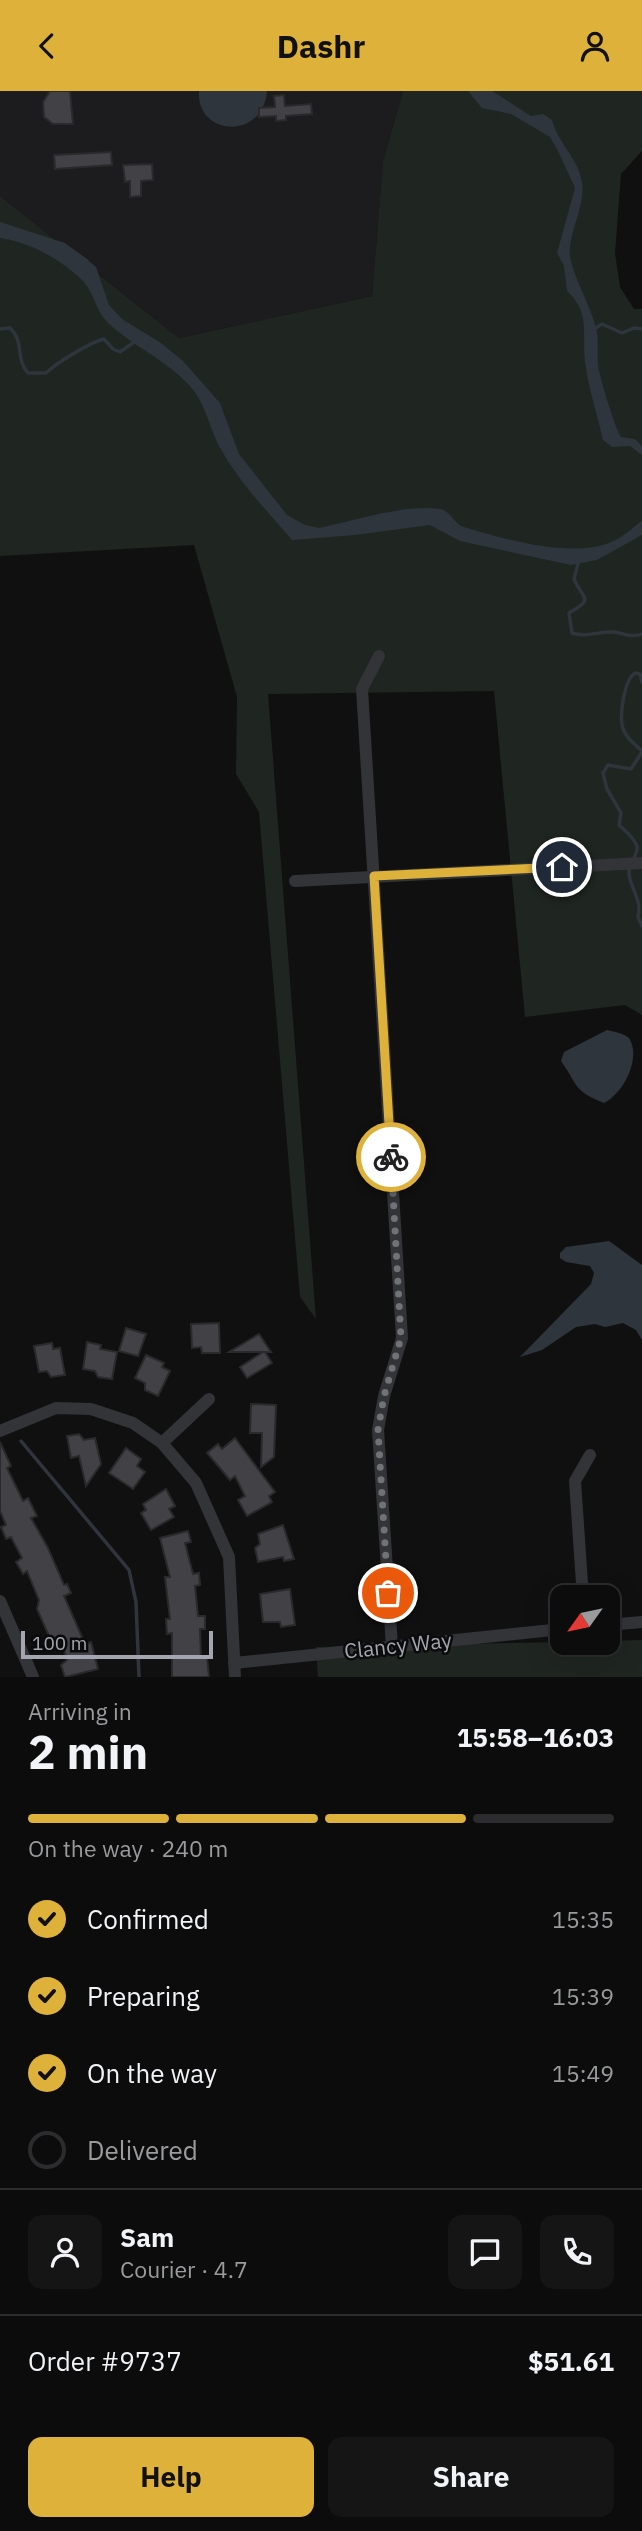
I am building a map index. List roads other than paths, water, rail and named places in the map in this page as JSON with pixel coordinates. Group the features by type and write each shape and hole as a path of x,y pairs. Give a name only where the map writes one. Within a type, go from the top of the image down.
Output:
{"street":[{"path":"379,656 362,689 401,1338 384,1396 378,1430 392,1647"},
{"path":"295,881 642,863"},
{"path":"162,1443 209,1399"},
{"path":"0,1431 56,1408 91,1409 134,1423 162,1443 197,1483 229,1557 236,1677"},
{"path":"582,1585 575,1481 590,1455"},
{"path":"0,1601 33,1677"},
{"path":"620,1624 642,1622"},
{"name":"Clancy Way","path":"234,1663 550,1630"}],"waterway":[{"path":"594,329 602,324 622,333 634,328 642,329"},
{"path":"0,329 10,328 15,333 22,362 28,373 46,373 74,353 104,339 120,352 137,340"},
{"path":"579,560 574,579 585,601 569,613 572,633 642,634"},
{"path":"642,682 640,674 635,673 631,677 623,700 622,718 626,734 642,751"},
{"path":"642,752 631,769 608,765 603,773 607,789 621,813 619,825 637,847 629,874 642,926"},
{"path":"21,1441 129,1570 136,1602 139,1677"}]}
